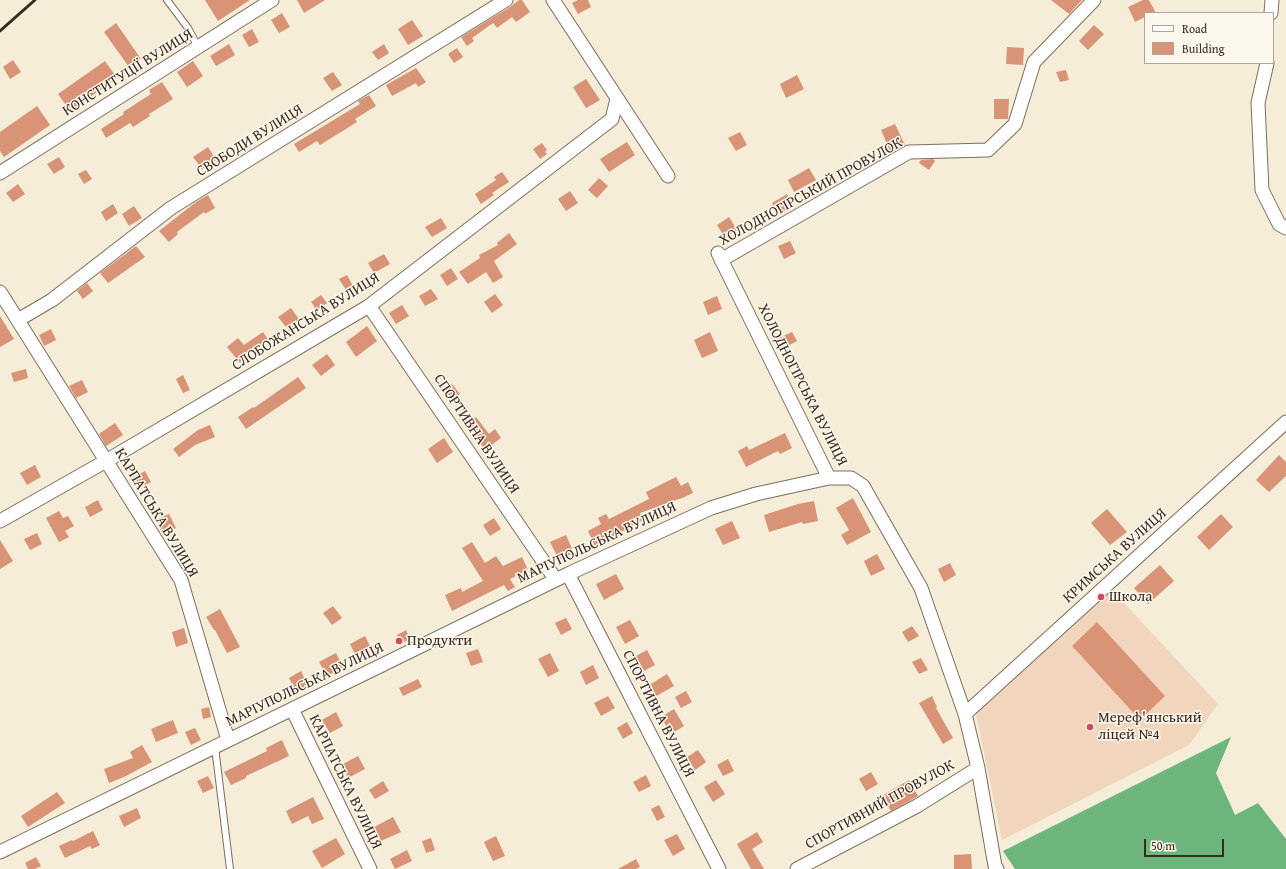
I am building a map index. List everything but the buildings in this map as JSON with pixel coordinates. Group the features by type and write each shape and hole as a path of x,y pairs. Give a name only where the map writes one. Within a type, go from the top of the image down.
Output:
{"street":[{"name":"КОНСТИТУЦІЇ ВУЛИЦЯ","path":"0,172 272,0"},
{"name":"СВОБОДИ ВУЛИЦЯ","path":"18,320 52,300 171,208 506,0"},
{"path":"553,0 668,176"},
{"name":"ХОЛОДНОГІРСЬКИЙ ПРОВУЛОК","path":"719,257 909,152 988,150 1015,124 1034,62 1094,0"},
{"path":"1271,12 1272,0"},
{"path":"1267,64 1258,103 1262,190 1279,224 1286,228"},
{"name":"СЛОБОЖАНСЬКА ВУЛИЦЯ","path":"0,521 106,461 369,306 612,119 617,99"},
{"name":"ХОЛОДНОГІРСЬКА ВУЛИЦЯ","path":"719,257 828,478 851,478 864,486 921,588 965,714 978,768 995,866 997,869"},
{"path":"0,292 18,320"},
{"name":"СПОРТИВНА ВУЛИЦЯ","path":"369,306 556,580"},
{"name":"КАРПАТСЬКА ВУЛИЦЯ","path":"18,320 181,580 228,740"},
{"name":"КРИМСЬКА ВУЛИЦЯ","path":"965,714 1286,422"},
{"name":"МАРІУПОЛЬСЬКА ВУЛИЦЯ","path":"0,852 568,574 711,508 756,494 828,478"},
{"name":"СПОРТИВНА ВУЛИЦЯ","path":"568,574 719,869"},
{"name":"КАРПАТСЬКА ВУЛИЦЯ","path":"292,709 370,869"},
{"name":"СПОРТИВНИЙ ПРОВУЛОК","path":"797,869 917,806 978,768"}],"lane":[{"path":"167,0 188,28 198,47"},
{"path":"214,747 230,869"}],"shaded area":[{"name":"Мереф'янський ліцей №4","path":"1111,589 1218,704 1189,745 1002,840 975,709"}],"green space":[{"path":"1231,737 1216,773 1235,815 1258,803 1286,839 1286,869 1015,869 1003,851"}],"railway":[{"path":"0,31 35,0"}],"place":[{"name":"Школа","path":"1101,597"},
{"name":"Продукти","path":"399,641"},
{"name":"Мереф'янський ліцей №4","path":"1090,727"}]}
